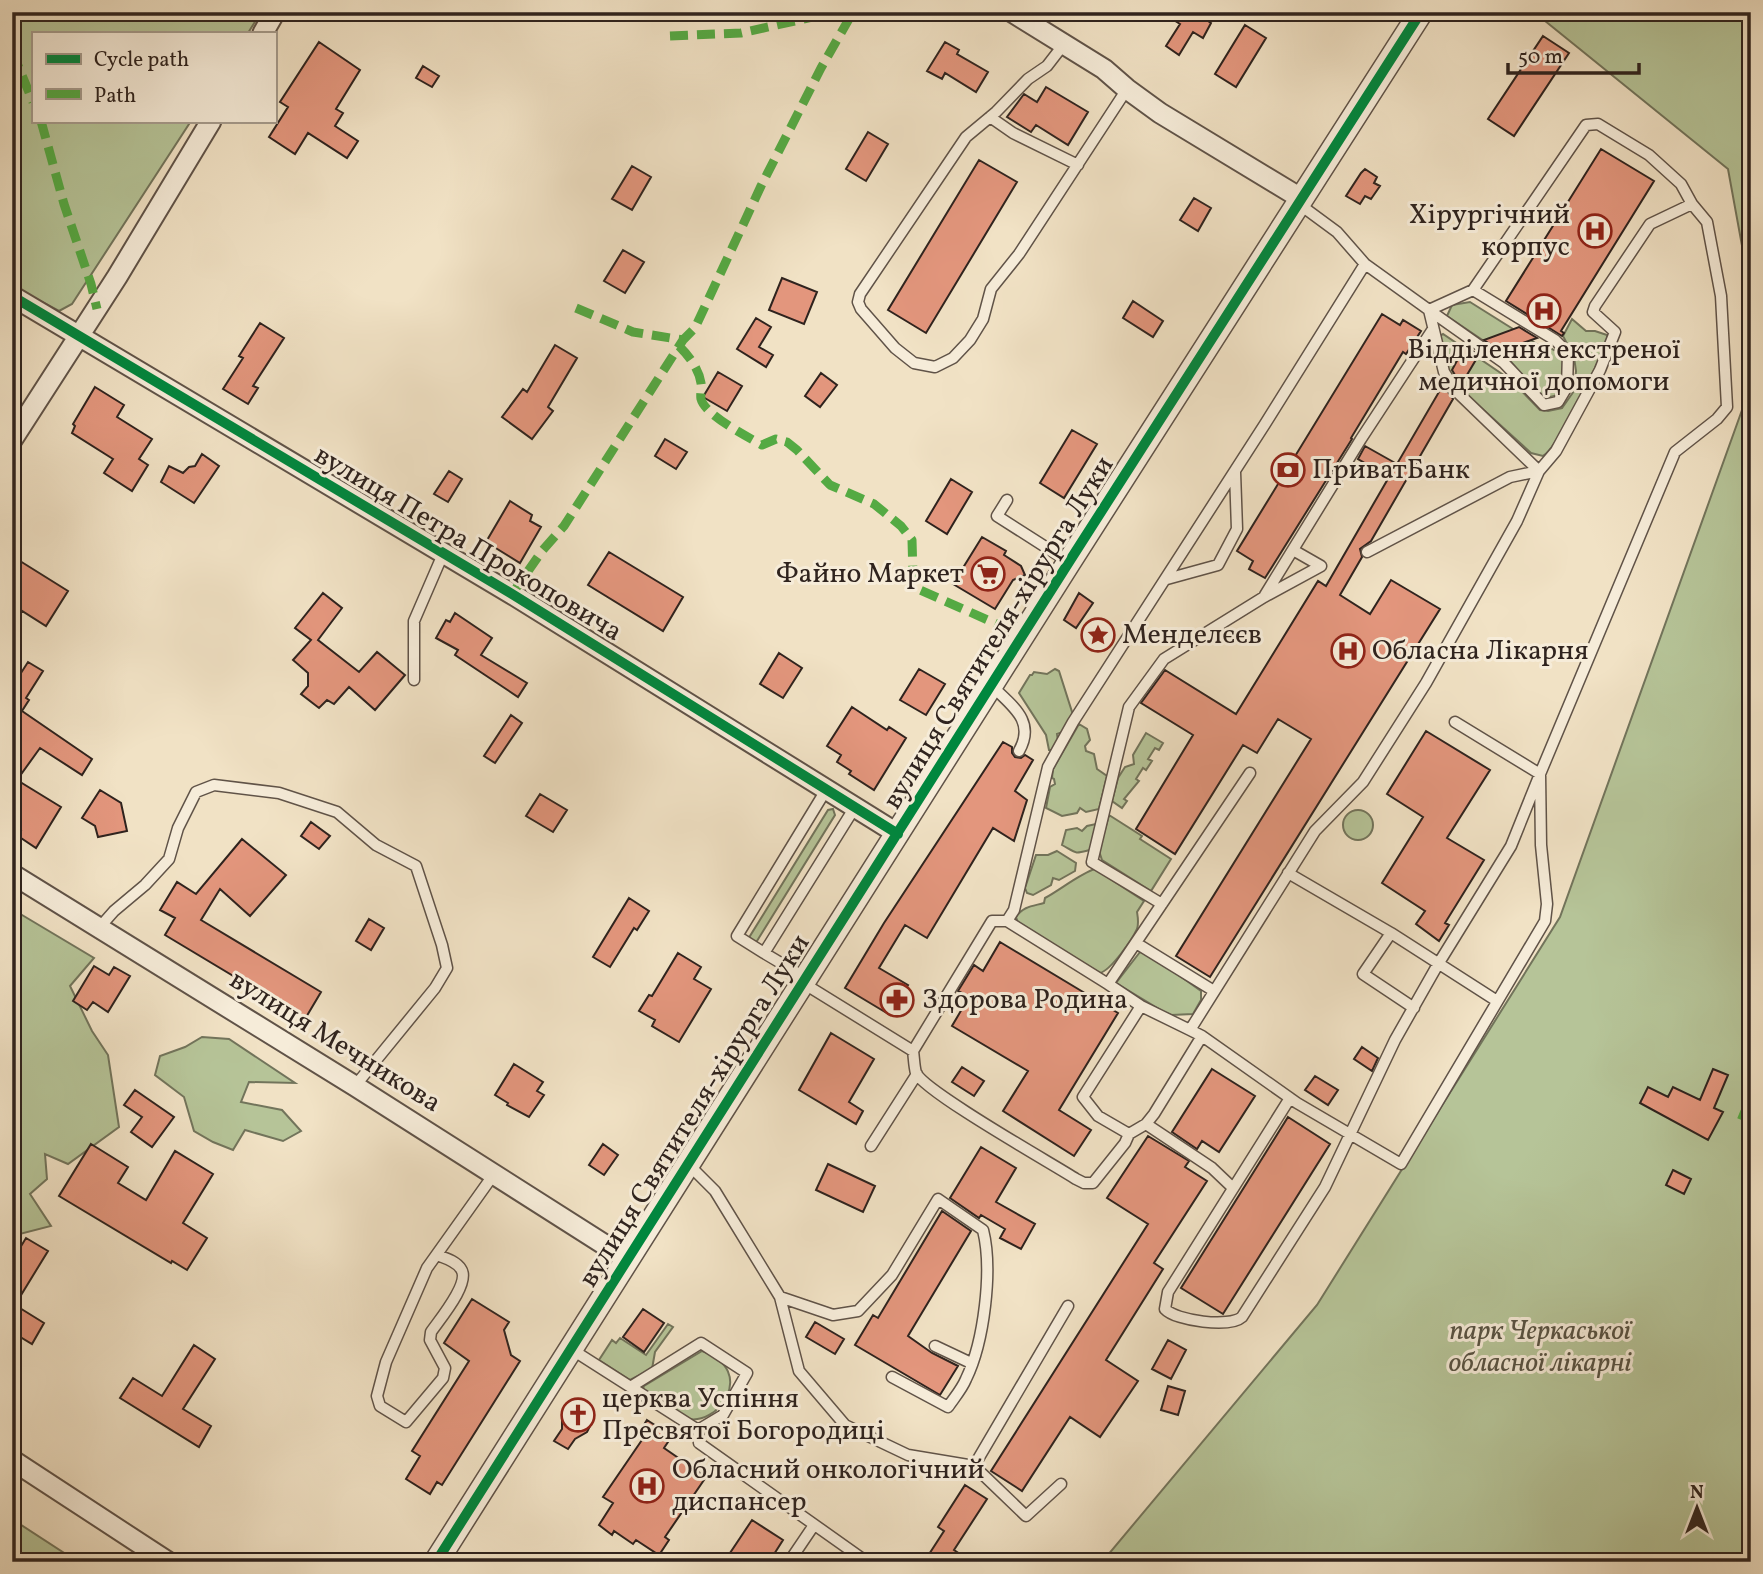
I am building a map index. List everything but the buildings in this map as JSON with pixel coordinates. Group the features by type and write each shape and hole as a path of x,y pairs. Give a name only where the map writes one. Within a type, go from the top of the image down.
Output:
{"street":[{"path":"264,32 275,12"},
{"path":"1012,12 1104,69 1160,113 1301,202"},
{"name":"вулиця Святителя-хірурга Луки","path":"436,1562 1421,12"},
{"path":"12,440 117,277 210,122"},
{"name":"вулиця Петра Прокоповича","path":"12,296 443,554 898,834"},
{"name":"вулиця Мечникова","path":"12,874 355,1086 627,1259"},
{"path":"12,1460 167,1562"}],"lane":[{"path":"1064,44 1047,66 1028,79 966,137 860,294 858,302 861,309 895,348 914,363 927,367 942,364 953,358 970,340 983,319 991,289 1019,254 1127,89"},
{"path":"990,117 1013,133 1078,165"},
{"path":"1290,1098 1166,1296 1165,1309 1173,1315 1228,1322 1236,1322 1242,1317 1325,1187 1395,1040 1511,846 1675,452 1727,408 1721,296 1707,222 1692,204 1681,184 1649,155 1598,124 1587,125 1473,290 1429,310"},
{"path":"1301,202 1336,232 1364,264 1504,363 1544,405 1558,402 1567,387 1568,353 1555,340 1473,290"},
{"path":"1190,1030 1315,831 1363,782 1426,682 1517,521 1539,471 1556,451 1600,370 1614,338 1615,332 1611,326 1593,312 1595,306 1650,224 1692,204"},
{"path":"1007,921 1014,910 1048,766 1073,722 1167,579 1364,264"},
{"path":"1429,310 1444,372 1456,391 1539,471"},
{"path":"1264,597 1433,329"},
{"path":"1167,579 1218,565 1237,529 1235,471"},
{"path":"1367,552 1510,477 1539,471"},
{"path":"1007,500 997,516 1069,562"},
{"path":"1162,904 1092,862 1129,707 1164,659 1264,597 1321,566 1293,550"},
{"path":"414,680 414,621 443,554"},
{"path":"992,685 1014,708 1026,726 1025,740 1019,751"},
{"path":"1455,722 1540,774"},
{"path":"1108,984 1250,773"},
{"path":"1202,1036 1146,1124 1129,1134 1125,1143 1093,1183 1084,1183 933,1088 917,1074 913,1051 987,927 992,921 1007,921 1141,1006 1202,1036 1290,1098 1401,1164 1545,921 1547,904 1541,845 1540,774"},
{"path":"99,928 169,859 178,828 196,792 214,785 279,793 337,812 376,845 416,866 447,968 435,988 355,1086"},
{"path":"826,790 737,936 913,1051"},
{"path":"764,953 855,807"},
{"path":"1289,873 1391,933 1497,1001"},
{"path":"1391,933 1363,974 1413,1008"},
{"path":"1136,943 1214,991"},
{"path":"1129,1134 1098,1116 1083,1097 1141,1006"},
{"path":"871,1146 917,1074"},
{"path":"1146,1124 1212,1168 1233,1188"},
{"path":"688,1164 715,1191 780,1297 799,1371 845,1425 908,1455 974,1466 1026,1516 1061,1484"},
{"path":"437,1255 461,1268 464,1276 460,1289 431,1332 430,1340 445,1368 443,1378 406,1422 380,1406 377,1396 386,1362 427,1268 494,1174"},
{"path":"780,1297 832,1315 858,1311 891,1275 938,1199 983,1230 988,1248 988,1293 966,1379 948,1406 891,1377"},
{"path":"974,1466 1068,1306"},
{"path":"632,1386 701,1343 747,1373 723,1415 698,1430"},
{"path":"935,1346 971,1363"},
{"path":"571,1349 698,1430"},
{"path":"698,1430 699,1443 867,1562"},
{"path":"789,1562 814,1525"}],"green space":[{"path":"12,12 261,12 249,32 32,32 32,122 190,122 72,304 59,311 12,286"},
{"path":"1534,12 1751,12 1751,295 1728,169"},
{"path":"1470,302 1545,349 1547,346 1556,349 1563,359 1565,371 1558,395 1546,398 1539,394 1506,356 1447,316 1452,305"},
{"path":"1572,319 1586,331 1607,335 1607,339 1558,438 1543,456 1531,453 1465,393 1448,372 1440,336 1443,334 1511,380 1540,410 1548,411 1562,408 1574,391 1574,357 1563,336"},
{"name":"парк Черкаської обласної лікарні","path":"1751,385 1751,1562 1102,1562 1317,1305 1560,917"},
{"path":"1055,669 1059,671 1073,715 1063,732 1057,734 1058,741 1053,750 1049,750 1046,735 1019,693 1034,672 1047,674"},
{"path":"1079,724 1087,729 1090,740 1085,746 1086,751 1094,754 1097,769 1107,776 1099,809 1086,812 1080,808 1077,813 1062,816 1046,808 1050,787 1055,784 1052,778 1053,769"},
{"path":"1146,733 1163,743 1159,750 1155,748 1148,759 1152,761 1146,770 1143,768 1136,779 1139,781 1124,799 1127,801 1122,808 1112,801 1118,778 1125,767 1134,764 1133,755"},
{"path":"833,809 835,815 757,941 752,943 750,936 828,810"},
{"path":"1358,810 1364,811 1372,819 1372,831 1364,839 1358,840 1352,839 1344,831 1343,825 1344,819 1352,811"},
{"path":"1109,815 1171,859 1151,891 1102,860 1099,851"},
{"path":"1096,824 1090,850 1076,852 1062,845 1066,830 1077,828 1082,831 1087,826"},
{"path":"1057,851 1076,863 1075,871 1059,880 1053,878 1051,885 1033,895 1027,893 1025,888 1036,855 1048,855"},
{"path":"1095,869 1144,901 1137,912 1138,925 1134,934 1115,961 1100,973 1018,923 1016,917 1025,909 1044,903 1045,898"},
{"path":"12,909 94,958 70,986 92,1031 108,1055 119,1127 68,1164 45,1154 47,1179 30,1194 51,1226 12,1236"},
{"path":"1140,952 1149,954 1201,991 1201,1000 1193,1014 1171,1015 1116,983"},
{"path":"202,1037 229,1039 295,1083 249,1082 241,1102 282,1110 301,1131 283,1141 245,1130 233,1150 194,1131 184,1097 155,1075 160,1056 185,1047"},
{"path":"668,1324 673,1327 655,1352 652,1369 630,1380 599,1360 612,1340 616,1343 620,1338 646,1355"},
{"path":"702,1351 719,1360 728,1371 730,1384 727,1396 709,1415 697,1419 685,1418 643,1389 644,1386"},
{"path":"12,1519 78,1562 12,1562"}],"marked path":[{"path":"670,36 741,33 835,12"},
{"path":"576,308 633,332 683,340 695,328 761,186 821,68 853,12"},
{"path":"12,51 32,100"},
{"path":"41,122 97,309"},
{"path":"512,594 542,551 564,526 683,340"},
{"path":"679,346 696,368 701,383 701,399 710,412 762,445 776,439 787,442 830,485 874,504 901,526 912,540 913,575 920,590 1006,628"},
{"path":"1739,1114 1751,1119"}],"cycle path":[{"path":"436,1562 1421,12"},
{"path":"12,296 512,594 898,834"}],"place":[{"name":"Хірургічний корпус","path":"1595,231"},
{"name":"Відділення екстреної медичної допомоги","path":"1544,311"},
{"name":"ПриватБанк","path":"1288,470"},
{"name":"Файно Маркет","path":"988,574"},
{"name":"Менделєєв","path":"1098,635"},
{"name":"Обласна Лікарня","path":"1348,651"},
{"name":"Здорова Родина","path":"897,1000"},
{"name":"церква Успіння Пресвятої Богородиці","path":"578,1415"},
{"name":"Обласний онкологічний диспансер","path":"647,1486"}]}
